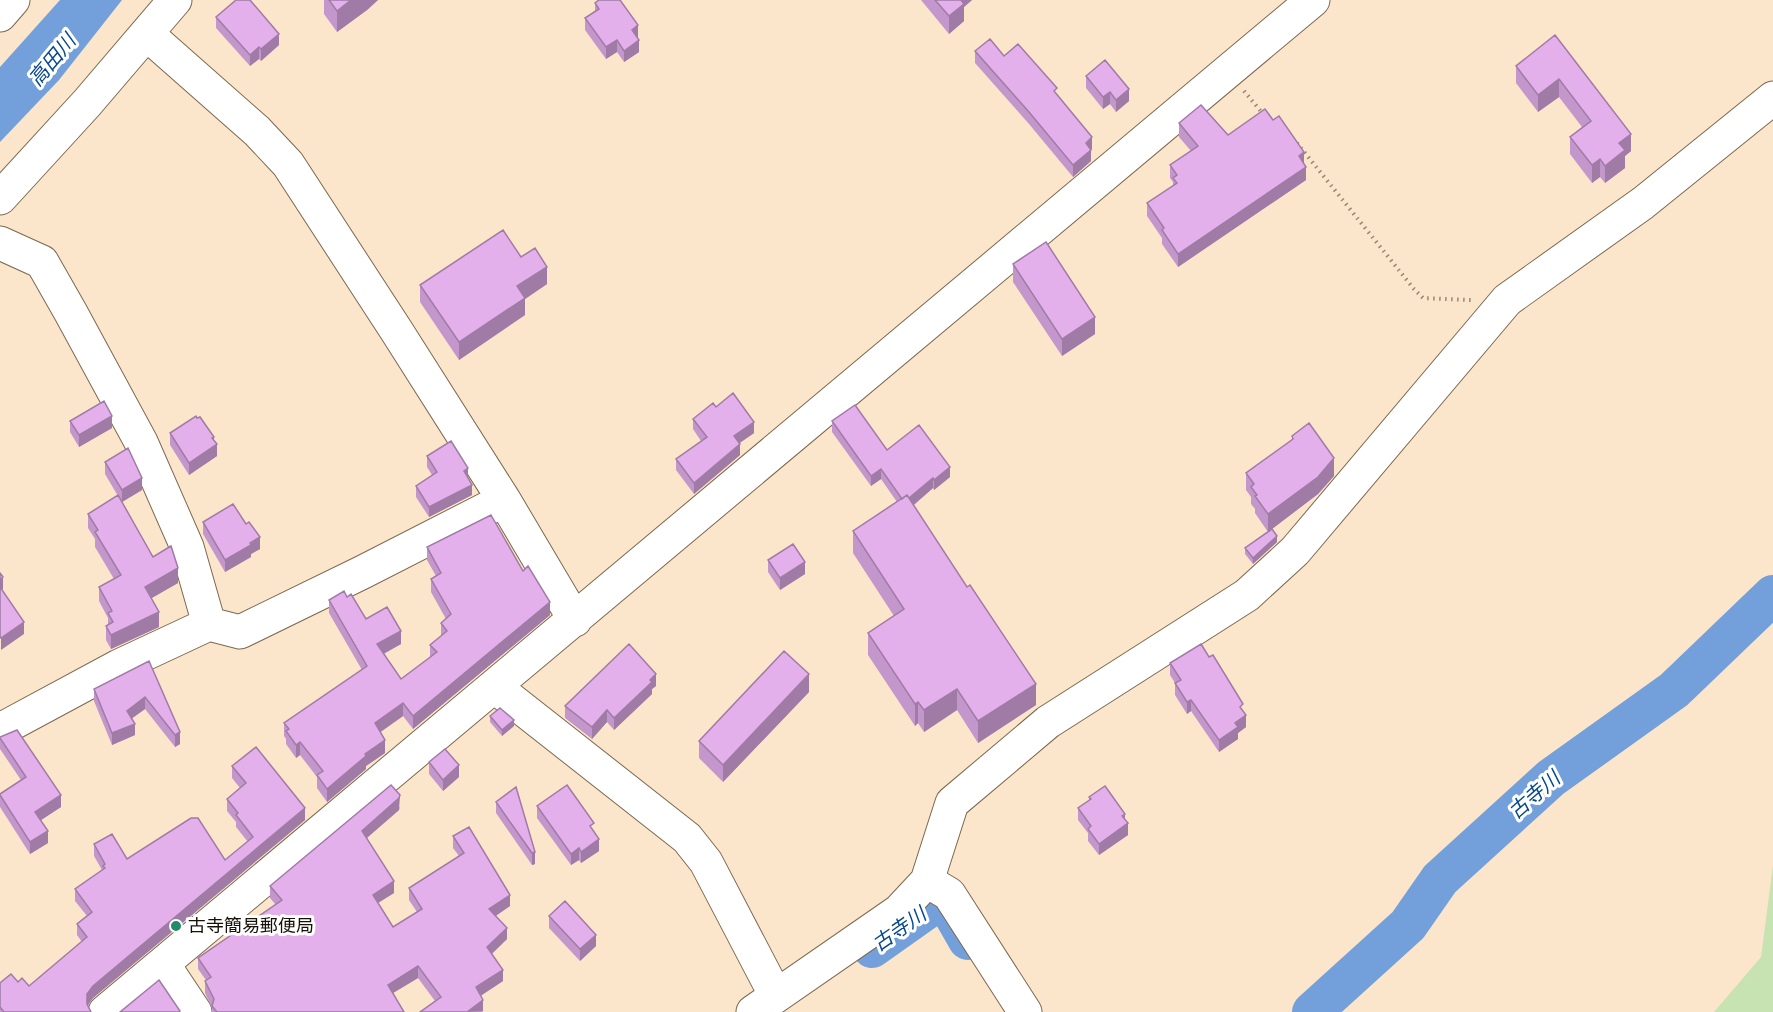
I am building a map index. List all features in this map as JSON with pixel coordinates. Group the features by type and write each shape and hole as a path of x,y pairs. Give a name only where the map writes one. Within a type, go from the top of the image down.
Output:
{"street":[{"path":"0,15 13,0"},
{"path":"0,198 175,0"},
{"path":"105,1012 1313,0"},
{"path":"147,34 257,131 288,165 504,500 575,620"},
{"path":"495,687 687,838 706,862 765,1004 899,911 927,881 952,803 1048,722 1247,595 1295,551 1507,300 1643,203 1773,98"},
{"path":"0,243 42,262 77,323 146,452 187,547 209,624"},
{"path":"0,730 119,666 209,624 240,633 504,500"},
{"path":"927,881 949,894 1025,1012"},
{"path":"163,964 195,1012"}],"path":[{"path":"1229,71 1269,121"},
{"path":"1295,139 1422,298 1507,300"}],"green space":[{"path":"1773,865 1773,1012 1714,1012 1761,957"}],"water":[{"name":"高田川","path":"60,0 122,0 59,80 0,142 0,67"}],"building":[{"path":"236,0 250,0 279,34 250,55 216,17"},
{"path":"329,0 351,0 337,11"},
{"path":"599,0 620,0 638,25 632,30 639,40 624,51 617,40 606,47 585,18 599,9 595,3"},
{"path":"935,0 961,0 964,4 949,16"},
{"path":"1555,35 1631,134 1619,143 1625,150 1605,166 1600,159 1592,165 1570,137 1591,121 1559,79 1538,95 1516,66"},
{"path":"990,39 1004,56 1018,44 1057,88 1054,91 1092,137 1086,143 1091,150 1073,165 975,51"},
{"path":"1105,60 1129,89 1116,100 1110,92 1103,97 1086,76"},
{"path":"1201,105 1228,135 1265,109 1273,120 1279,116 1304,152 1299,156 1306,167 1178,254 1147,203 1177,183 1173,178 1177,175 1170,165 1198,146 1179,123"},
{"path":"503,230 521,257 535,248 547,267 517,286 525,298 459,342 420,285"},
{"path":"1046,242 1095,317 1062,339 1013,264"},
{"path":"733,393 754,422 734,436 740,444 694,483 676,459 707,437 693,419 713,403 716,407"},
{"path":"104,401 112,416 79,435 70,421"},
{"path":"855,405 887,450 919,425 950,467 909,498 907,495 902,499 881,469 871,476 832,421"},
{"path":"196,416 200,417 217,444 189,463 170,433"},
{"path":"1309,423 1334,458 1318,477 1268,514 1255,496 1257,495 1251,487 1254,484 1246,473 1293,439 1292,436"},
{"path":"451,441 468,468 464,471 472,485 429,507 416,486 437,472 427,456"},
{"path":"128,448 142,478 122,490 105,462"},
{"path":"118,495 153,557 171,546 178,568 145,587 159,612 111,635 106,626 113,622 108,613 112,611 99,587 121,575 95,532 98,530 88,514"},
{"path":"907,495 967,587 970,585 1036,684 978,721 957,689 924,710 918,702 915,704 868,633 904,609 853,531"},
{"path":"233,504 246,524 249,522 260,537 225,560 203,522"},
{"path":"491,515 523,571 528,566 550,602 413,716 403,703 375,723 385,740 365,754 366,756 327,789 317,775 323,771 300,742 296,745 286,731 289,729 284,723 367,666 329,600 344,591 347,597 351,594 366,619 387,607 401,631 377,644 401,679 437,652 430,645 447,631 441,623 451,614 431,579 441,573 427,547"},
{"path":"1272,529 1277,536 1253,558 1245,548"},
{"path":"793,544 805,562 780,578 768,560"},
{"path":"0,587 24,622 1,638 0,636"},
{"path":"629,644 656,674 650,680 652,682 614,718 607,710 592,727 565,706"},
{"path":"1201,644 1209,657 1213,655 1243,704 1240,707 1246,715 1235,723 1238,727 1219,740 1191,700 1187,702 1175,683 1181,680 1170,663"},
{"path":"784,651 809,674 723,765 699,741"},
{"path":"149,661 180,732 175,735 145,697 127,711 135,724 112,733 94,689"},
{"path":"500,708 514,720 502,730 490,716"},
{"path":"17,730 61,795 35,812 48,831 30,842 0,795 26,777 0,738"},
{"path":"256,747 305,808 93,986 87,994 87,1004 91,1012 4,1012 0,1007 0,983 11,974 18,982 22,978 29,986 87,937 77,924 92,912 75,889 105,868 94,844 112,834 127,859 191,818 198,818 225,860 253,837 227,799 246,783 232,766"},
{"path":"445,749 459,765 443,780 429,762"},
{"path":"391,785 400,795 399,798 362,831 394,881 373,895 393,927 422,909 409,888 464,853 453,836 469,827 510,895 489,909 507,928 487,947 503,970 476,987 483,1000 467,1012 420,1012 441,997 418,966 388,985 404,1012 217,1012 212,1006 214,999 205,981 211,977 198,958 282,900 270,886"},
{"path":"567,785 594,823 590,826 599,839 581,852 579,848 571,854 537,806"},
{"path":"1105,786 1125,814 1122,816 1128,823 1099,844 1088,829 1091,826 1078,808"},
{"path":"516,787 535,852 532,853 496,802"},
{"path":"565,901 596,935 580,949 549,916"},
{"path":"159,980 180,1011 120,1012"}],"waterway":[{"name":"古寺川","path":"1312,1012 1408,925 1440,879 1551,778 1674,690 1773,595"},
{"name":"古寺川","path":"872,948 937,902 948,905 968,940"}],"place":[{"name":"古寺簡易郵便局","path":"176,926"}]}
